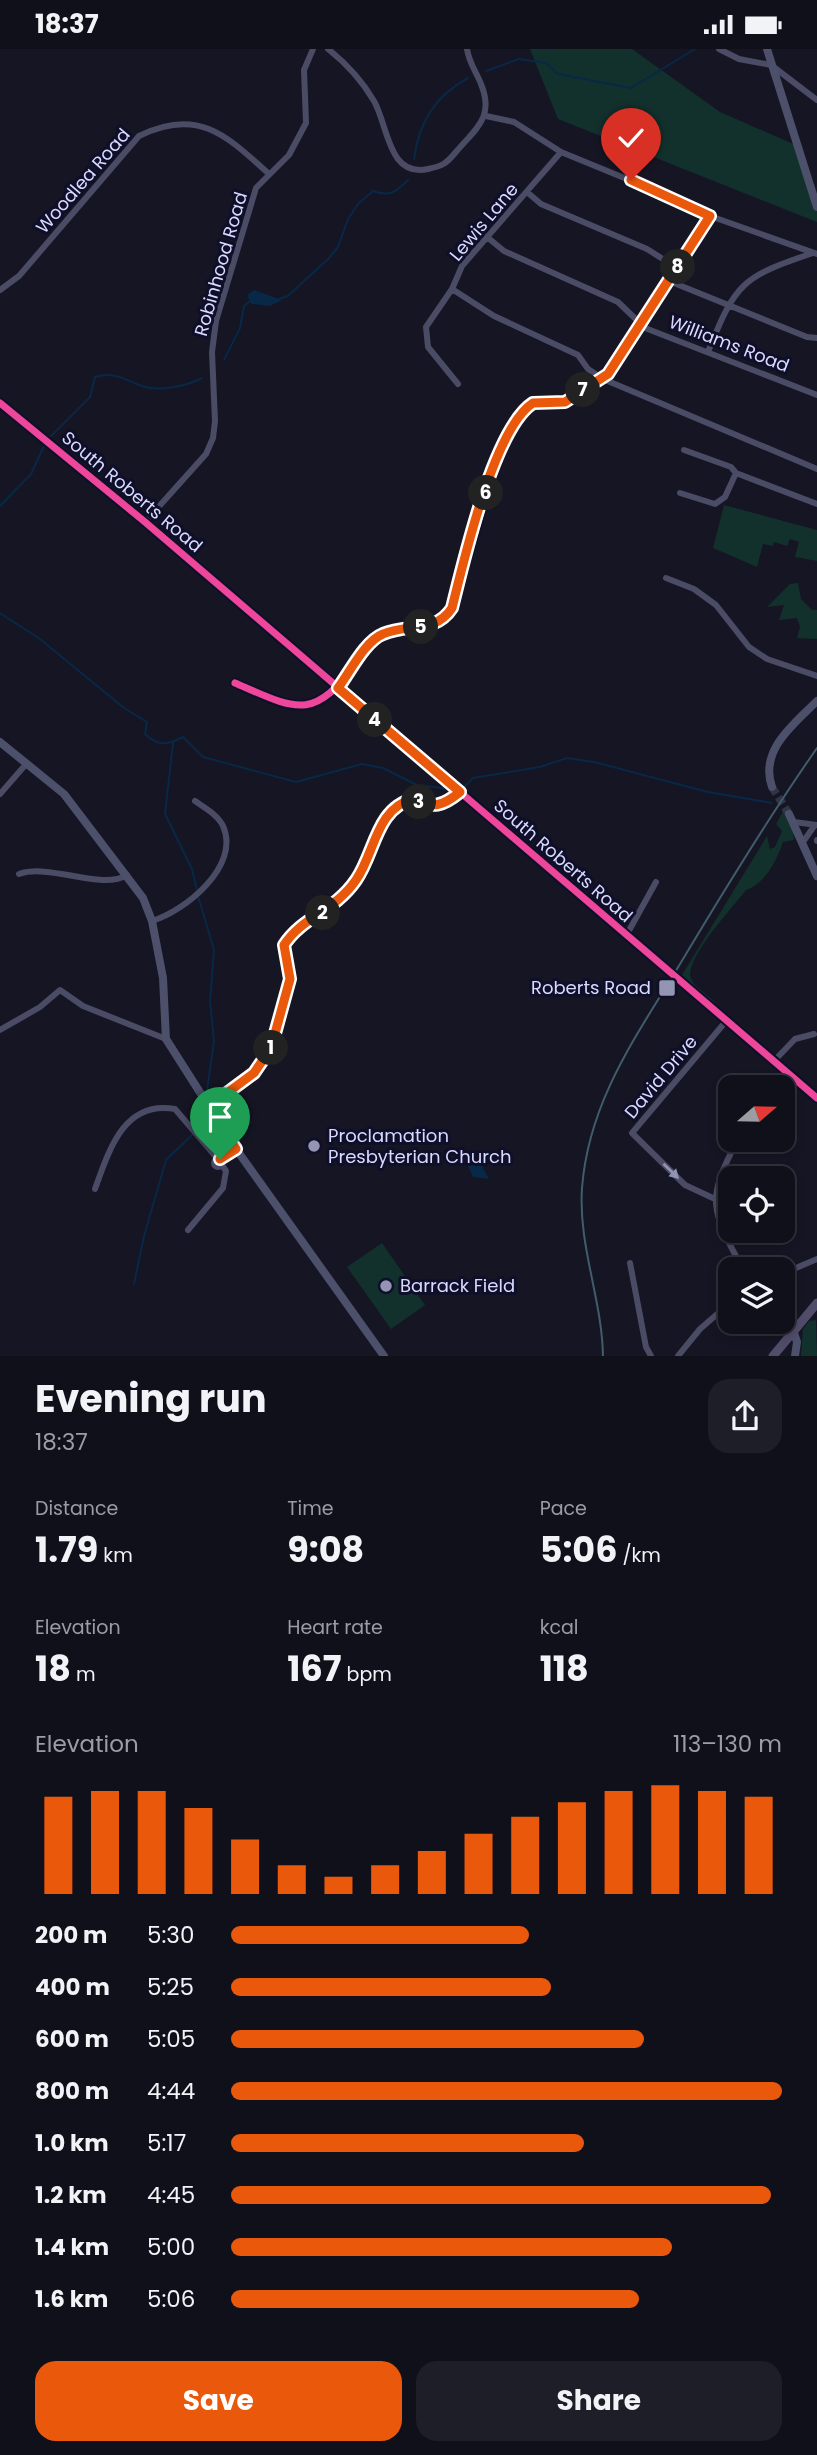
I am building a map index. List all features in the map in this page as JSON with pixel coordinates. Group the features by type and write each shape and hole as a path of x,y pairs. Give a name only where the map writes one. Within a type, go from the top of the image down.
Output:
{"main road":[{"path":"795,1328 813,1315 817,1303"},
{"path":"773,1356 790,1334"}],"street":[{"name":"Robinhood Road","path":"145,522 206,454 213,438 215,421 212,352 216,321 257,188 289,155 306,123 304,70 313,49"},
{"path":"327,49 361,80 376,105 392,151 406,167 420,171 445,165 485,117 487,101 469,62 467,49"},
{"path":"719,49 739,59 771,65 817,100"},
{"path":"766,49 817,207"},
{"path":"485,117 514,122 561,152 700,209 710,216 815,254"},
{"name":"Woodlea Road","path":"0,290 19,275 139,136 157,127 178,122 206,127 228,137 269,174"},
{"name":"Lewis Lane","path":"458,384 426,341 426,327 433,312 452,289 462,266 561,152"},
{"path":"527,192 541,204 647,249 677,268"},
{"path":"235,683 289,706 304,707 338,688 372,642 383,634 433,625 445,619 452,608 495,465 518,416 533,403 565,402 603,379 710,216"},
{"name":"Williams Road","path":"487,237 505,251 618,302 640,324 817,395"},
{"path":"708,352 726,306 752,277 815,254"},
{"path":"669,281 726,306 807,337 817,338"},
{"path":"452,289 476,307 579,355 588,369 603,379 817,469"},
{"name":"South Roberts Road","path":"0,403 145,522 789,1075"},
{"path":"684,450 817,504"},
{"path":"680,493 715,504 725,497 736,473"},
{"path":"666,578 694,589 716,605 749,647 767,659 817,675"},
{"path":"772,787 771,754 783,736 817,701"},
{"path":"0,742 64,794 143,898 152,921 163,978 166,1039 236,1149 384,1356"},
{"path":"0,795 27,763"},
{"path":"208,1106 254,1073 271,1048 290,979 284,945 299,925 337,904 355,883 368,862 383,821 392,807 413,799 432,807 447,803 460,792"},
{"path":"152,921 170,916 186,906 221,865 226,849 226,835 222,823 195,801"},
{"path":"791,818 816,825 803,842"},
{"path":"791,818 817,876"},
{"path":"19,874 49,871 116,880 127,875"},
{"path":"626,936 656,882"},
{"path":"0,1030 40,1007 60,990 83,1006 166,1039"},
{"name":"David Drive","path":"715,1199 685,1185 632,1133 727,1020"},
{"path":"774,1061 795,1039 814,1034"},
{"name":"South Roberts Road","path":"795,1080 817,1098"},
{"path":"95,1189 108,1151 139,1113 152,1108 176,1109 226,1171 223,1188 188,1230"},
{"path":"220,1161 236,1149"},
{"path":"731,1152 717,1180 715,1199 723,1232 737,1257"},
{"path":"795,1268 817,1259"},
{"path":"630,1263 646,1347 651,1356"},
{"path":"678,1356 700,1329 718,1313"},
{"path":"794,1334 797,1342 795,1356"}],"green space":[{"path":"530,49 632,49 720,112 798,146 817,207 817,222 558,119"},
{"path":"724,505 817,530 817,561 795,557 799,542 790,539 787,546 774,542 773,546 763,544 757,567 713,548"},
{"path":"798,583 801,599 812,610 817,610 817,639 797,638 800,627 797,618 779,620 784,605 767,607 790,584"},
{"path":"786,806 791,808 786,817 792,825 794,840 783,842 769,871 759,883 746,890 710,935 694,961 690,973 692,981 718,1008 682,975 767,836 770,849 775,847 782,831 776,824"},
{"name":"Barrack Field","path":"382,1243 425,1305 391,1329 347,1267"},
{"path":"816,1320 817,1356 801,1356 803,1329 809,1321"}],"water":[{"path":"254,290 282,300 270,306 251,304 247,295"},
{"path":"467,1164 482,1166 489,1179 473,1177"}],"waterway":[{"path":"486,71 519,59 546,63 558,74 631,88 695,49"},
{"path":"414,159 420,133 430,111 446,93 468,78"},
{"path":"279,299 288,296 329,258 338,247 348,219 358,204 373,191 392,192 408,180"},
{"path":"224,360 240,328 244,306 250,301"},
{"path":"51,436 90,397 95,377 114,376 149,388 181,386 202,378"},
{"path":"0,506 31,474 44,446"},
{"path":"0,613 40,639 124,708 147,722 145,734 159,743 168,743 183,737 203,757 296,782 362,764 383,768 417,785 451,789"},
{"path":"173,743 165,814 192,869 197,890"},
{"path":"463,788 473,778 540,767 567,758 594,762 708,792 772,803"},
{"path":"198,896 214,950 210,1001 214,1041 206,1097"},
{"path":"199,1128 203,1122 205,1106"},
{"path":"134,1284 144,1236 166,1160 193,1134"}],"tunnel":[{"path":"772,787 789,814"}],"tram line":[{"path":"603,1356 582,1209 587,1155 595,1124 606,1094 635,1037 750,850 817,748"}],"cycle path":[{"path":"235,683 289,704 316,702 342,681 380,636 430,625 446,616 452,608 495,465 518,416 533,403 565,402 608,374 710,216"},
{"path":"0,403 145,522 817,1098"}],"place":[{"name":"Roberts Road","path":"667,988"},
{"name":"Proclamation Presbyterian Church","path":"314,1146"},
{"name":"Barrack Field","path":"386,1286"}],"route":[{"path":"220,1159 222,1161 236,1149 208,1107 254,1073 271,1048 288,993 290,979 284,945 291,934 299,925 337,904 355,883 368,862 383,821 392,807 413,799 432,807 447,803 460,792 338,688 372,642 383,634 433,625 445,619 452,608 495,465 512,425 533,403 565,402 608,374 710,216 700,209 631,180"}]}
